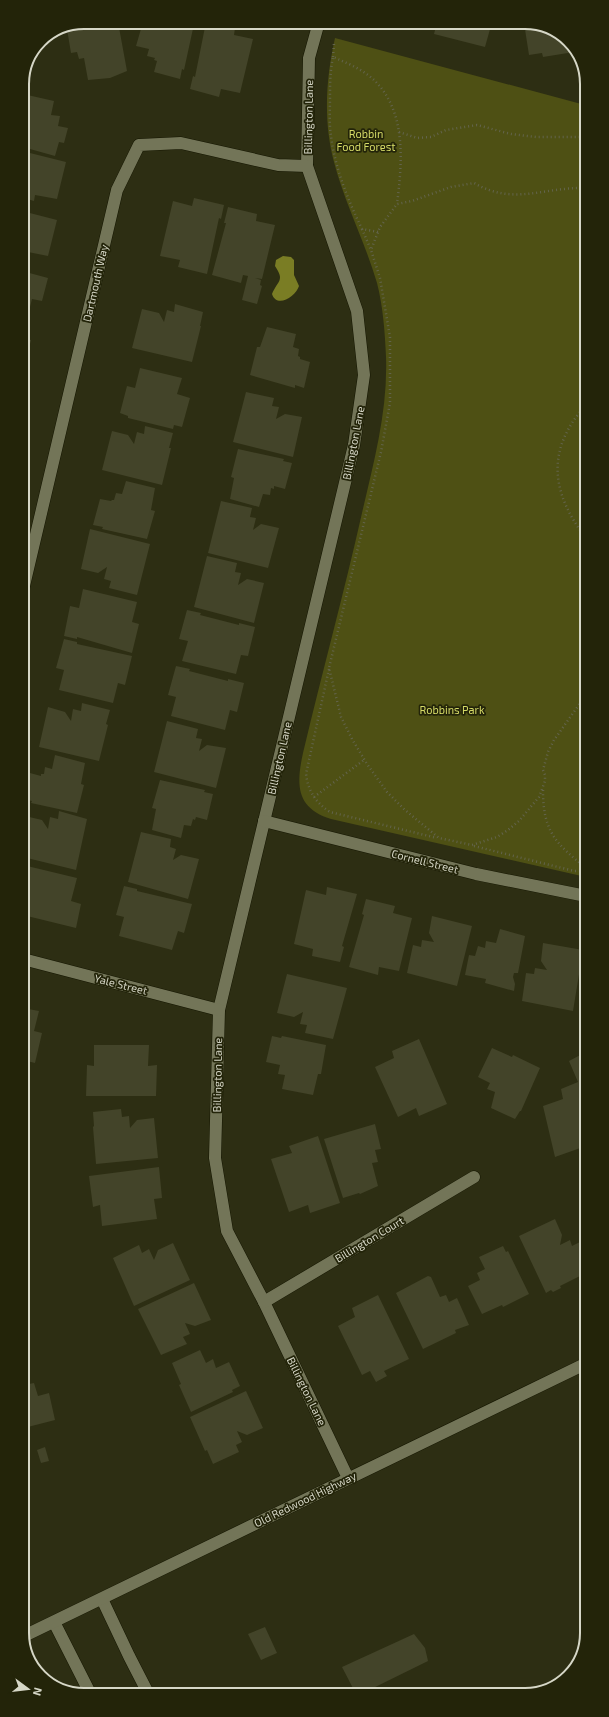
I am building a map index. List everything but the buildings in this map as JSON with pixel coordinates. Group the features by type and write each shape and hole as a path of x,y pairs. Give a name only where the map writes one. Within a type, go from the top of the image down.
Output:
{"street":[{"name":"Billington Lane","path":"317,29 309,58 307,166 357,311 364,375 354,445 219,1010 215,1158 227,1230 264,1302 348,1478"},
{"name":"Dartmouth Way","path":"29,564 117,190 139,145 181,143 278,165 307,166"},
{"name":"Cornell Street","path":"264,821 476,874 580,895"},
{"name":"Yale Street","path":"29,961 219,1010"},
{"name":"Billington Court","path":"264,1302 474,1176"},
{"name":"Old Redwood Highway","path":"29,1634 580,1366"},
{"path":"102,1599 128,1656 146,1688"},
{"path":"54,1622 87,1688"}],"path":[{"path":"335,38 329,81 331,136 337,167 353,210 372,250 380,278 390,337 390,403 381,452 329,668 306,774 307,783 314,797 330,812 472,845 574,871 580,870"},
{"path":"333,57 366,74 376,82 389,101 399,132 401,176 397,204"},
{"path":"399,132 417,138 431,137 446,130 477,125 511,134 536,137 580,137"},
{"path":"372,250 378,232 388,214 397,204 451,188 474,183 481,188 505,195 525,195 580,188"},
{"path":"362,229 378,232"},
{"path":"580,413 567,430 560,447 558,460 561,490 567,510 580,528"},
{"path":"329,668 341,718 364,760 387,792 421,824 440,838"},
{"path":"580,703 554,740 548,752 543,770 545,775 543,789 544,813 547,825 563,847 580,863"},
{"path":"314,797 364,760"},
{"path":"472,845 497,837 519,822 529,811 543,789"}],"green space":[{"name":"Robbins Park","path":"335,38 580,104 580,876 331,819 311,809 301,794 300,775 303,753 348,573 375,455 385,396 386,377 384,329 381,301 377,283 339,178 334,162 328,131 327,100"}],"shaded area":[{"path":"283,256 291,257 294,260 294,275 299,286 294,294 282,301 274,298 272,294 280,280 280,275 275,266 276,260"}],"park label":[{"name":"Robbin Food Forest","path":"366,139"}]}
